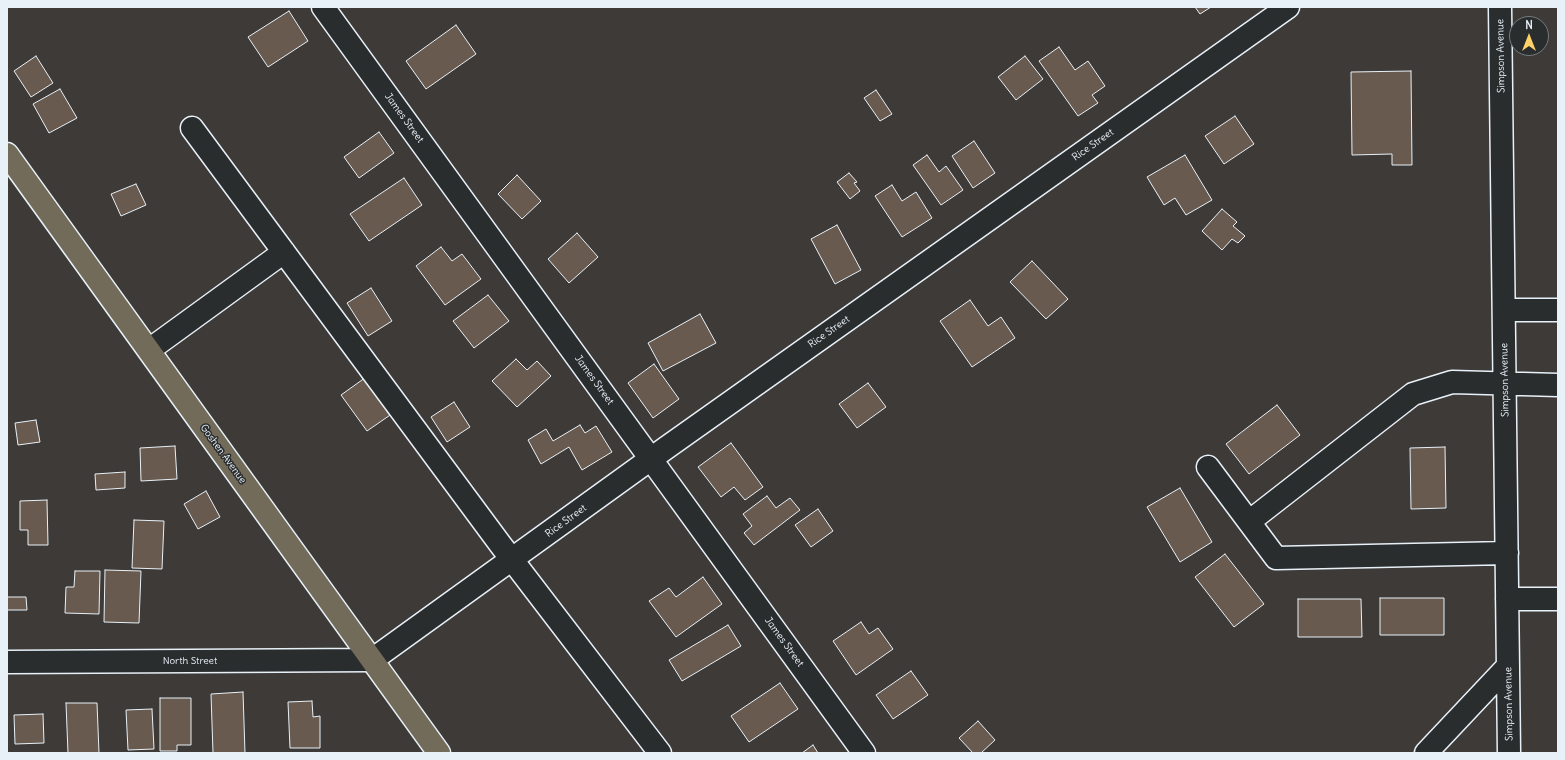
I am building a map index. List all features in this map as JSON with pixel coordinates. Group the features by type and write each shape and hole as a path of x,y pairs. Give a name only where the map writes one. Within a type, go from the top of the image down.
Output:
{"main road":[{"name":"Goshen Avenue","path":"10,164 149,350 439,753"}],"street":[{"name":"James Street","path":"323,7 864,753"},
{"name":"Rice Street","path":"372,660 651,459 1288,7"},
{"name":"Simpson Avenue","path":"1500,7 1509,753"},
{"path":"192,128 512,560 660,753"},
{"path":"149,350 284,252"},
{"path":"1504,310 1558,310"},
{"path":"1250,521 1414,394 1452,382 1558,385"},
{"path":"1208,467 1250,521 1276,558 1507,553"},
{"path":"1508,599 1558,599"},
{"name":"North Street","path":"7,662 372,660"},
{"path":"1426,753 1508,666"}],"building":[{"path":"1195,7 1211,7 1200,14"},
{"path":"289,11 308,41 268,67 248,37"},
{"path":"456,25 476,54 426,89 406,61"},
{"path":"1059,47 1075,70 1088,61 1105,86 1092,95 1098,103 1078,116 1039,61"},
{"path":"36,56 53,83 31,97 14,71"},
{"path":"1025,56 1043,79 1016,100 998,77"},
{"path":"1411,71 1412,165 1392,165 1392,154 1352,155 1351,72"},
{"path":"60,89 77,118 49,133 33,104"},
{"path":"876,90 892,114 880,121 864,98"},
{"path":"1235,116 1254,144 1224,164 1205,136"},
{"path":"379,132 394,153 359,178 344,157"},
{"path":"974,141 995,173 973,188 952,156"},
{"path":"927,155 939,172 946,166 963,190 941,205 913,165"},
{"path":"1185,155 1212,200 1186,215 1175,198 1164,205 1147,177"},
{"path":"849,173 857,182 854,183 860,191 850,199 837,182"},
{"path":"517,175 541,201 522,219 498,194"},
{"path":"404,178 422,205 369,241 350,214"},
{"path":"136,184 146,205 121,216 111,194"},
{"path":"892,185 902,201 916,192 932,218 902,237 875,196"},
{"path":"1222,209 1237,222 1233,226 1245,236 1238,243 1232,239 1222,250 1202,231"},
{"path":"837,225 861,270 835,284 811,239"},
{"path":"577,233 598,257 569,283 548,259"},
{"path":"441,247 452,261 462,254 481,279 445,305 416,266"},
{"path":"1032,261 1068,299 1046,319 1010,282"},
{"path":"371,288 392,321 368,336 347,303"},
{"path":"488,295 509,321 474,348 453,321"},
{"path":"970,300 988,326 1001,317 1015,338 972,367 940,321"},
{"path":"700,314 716,343 663,371 648,343"},
{"path":"516,359 527,370 537,361 551,376 517,407 492,381"},
{"path":"654,364 679,399 653,418 628,383"},
{"path":"369,375 396,411 367,431 341,395"},
{"path":"868,383 886,407 857,428 839,404"},
{"path":"454,402 470,427 447,442 431,417"},
{"path":"1277,405 1300,435 1249,474 1226,444"},
{"path":"36,420 40,442 18,445 15,423"},
{"path":"580,425 585,433 596,426 612,452 582,470 569,447 541,464 528,440 546,429 553,441"},
{"path":"731,443 763,487 745,500 734,487 721,497 698,467"},
{"path":"175,446 177,479 141,481 140,448"},
{"path":"1445,447 1446,508 1411,509 1410,448"},
{"path":"125,472 125,488 96,490 95,474"},
{"path":"1180,488 1212,542 1180,562 1147,507"},
{"path":"206,491 220,517 198,529 184,504"},
{"path":"767,496 776,508 790,498 800,510 754,545 744,533 752,526 743,514"},
{"path":"47,500 48,545 28,545 28,530 20,530 20,501"},
{"path":"818,509 833,531 811,547 795,525"},
{"path":"134,520 164,521 162,569 132,568"},
{"path":"1225,554 1264,604 1234,627 1195,577"},
{"path":"105,570 141,571 139,623 104,622"},
{"path":"75,571 100,571 99,614 65,613 66,587 74,587"},
{"path":"703,577 722,604 676,637 649,601 669,588 676,597"},
{"path":"7,597 26,597 27,610 7,610"},
{"path":"1380,598 1444,598 1444,635 1380,635"},
{"path":"1298,599 1361,599 1362,637 1298,637"},
{"path":"861,622 869,634 878,628 893,649 856,675 833,641"},
{"path":"728,625 741,646 682,681 669,660"},
{"path":"911,671 928,695 893,719 876,695"},
{"path":"780,683 798,709 749,742 731,716"},
{"path":"243,692 245,753 213,753 211,694"},
{"path":"160,698 191,698 191,745 177,745 177,751 160,751"},
{"path":"312,701 313,717 320,716 320,748 290,748 288,702"},
{"path":"66,703 97,703 99,753 68,753"},
{"path":"152,709 154,749 128,750 126,710"},
{"path":"43,714 44,743 15,744 14,715"},
{"path":"978,721 995,740 981,753 973,753 959,738"},
{"path":"813,745 818,753 802,753"}]}
